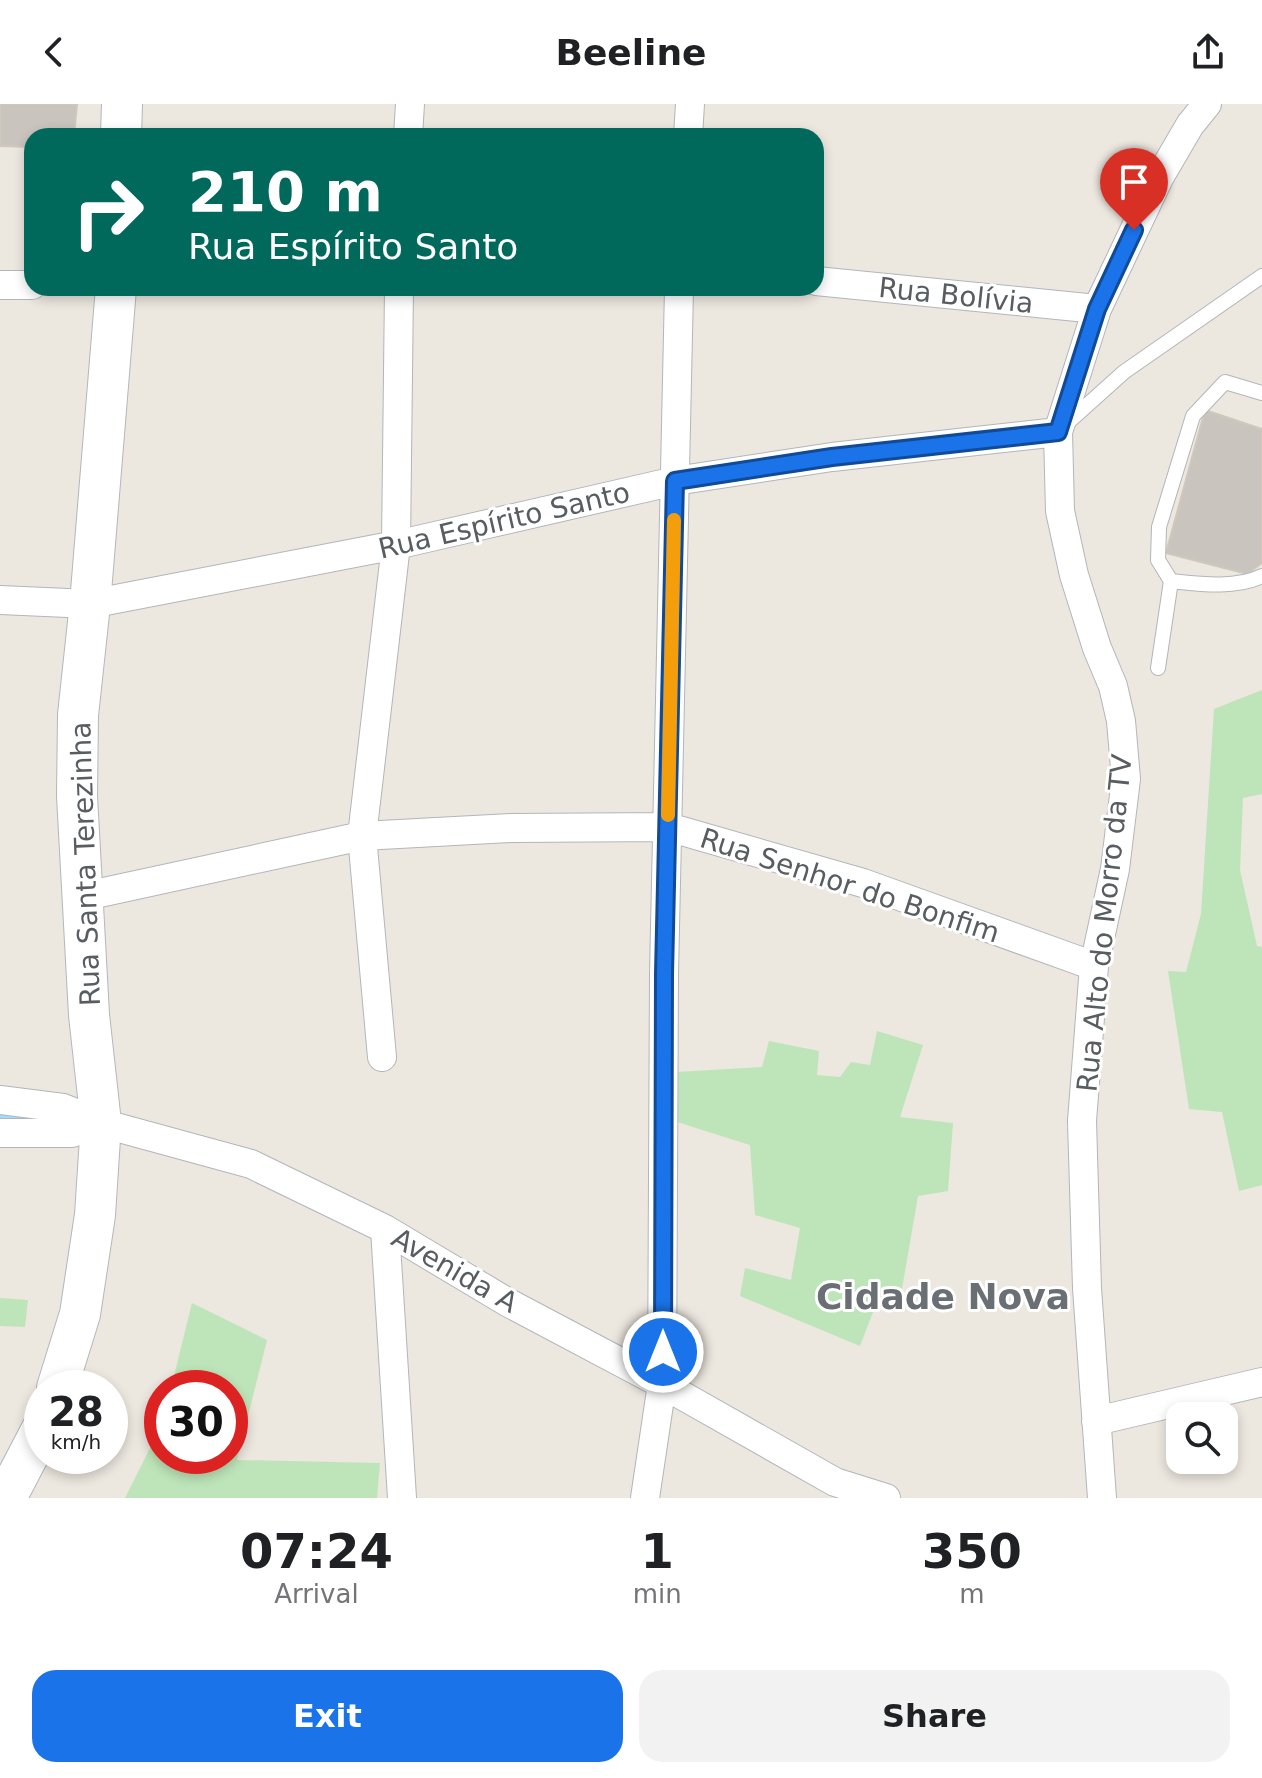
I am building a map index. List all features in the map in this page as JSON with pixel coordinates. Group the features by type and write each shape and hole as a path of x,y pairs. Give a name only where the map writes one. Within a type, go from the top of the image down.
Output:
{"street":[{"path":"121,128 122,104"},
{"path":"408,128 410,104"},
{"path":"688,128 690,104"},
{"name":"Rua Alto do Morro da TV","path":"1102,1498 1083,1211 1082,1121 1094,966 1115,869 1126,779 1124,742 1113,686 1097,648 1074,575 1060,511 1058,432 1097,309 1159,178 1190,125 1207,104"},
{"name":"Rua Bolívia","path":"824,282 1097,309"},
{"path":"0,285 24,285"},
{"name":"Rua Santa Terezinha","path":"63,1370 80,1314 95,1215 101,1123 89,1015 81,897 78,715 115,296"},
{"path":"382,1057 362,836 396,545 399,296"},
{"path":"645,1498 662,1384 664,990 679,296"},
{"name":"Rua Espírito Santo","path":"0,600 90,604 396,545 675,481 832,457 1058,432"},
{"name":"Rua Senhor do Bonfim","path":"81,897 362,836 511,828 668,827 863,883 1094,966"},
{"name":"Avenida A","path":"0,1100 63,1108 101,1123 251,1164 385,1229 507,1302 662,1384 835,1482 886,1498"},
{"path":"0,1133 72,1133 101,1123"},
{"path":"385,1229 402,1498"},
{"path":"1096,1421 1262,1382"},
{"path":"6,1498 24,1467"}],"lane":[{"path":"1058,432 1124,372 1262,276"},
{"path":"1158,668 1171,581 1158,560 1159,527 1193,416 1225,382 1262,393"},
{"path":"1171,581 1206,585 1252,581 1262,576"}],"green space":[{"path":"1262,690 1262,794 1243,798 1240,870 1257,946 1262,947 1262,1185 1239,1191 1222,1112 1189,1109 1168,971 1186,972 1201,914 1214,709"},
{"path":"877,1031 923,1045 900,1117 953,1123 948,1191 918,1196 898,1312 875,1307 860,1346 740,1296 745,1268 791,1280 800,1228 755,1215 750,1145 677,1122 676,1072 762,1067 769,1041 819,1051 817,1075 840,1077 851,1062 870,1065"},
{"path":"0,1298 28,1300 25,1327 0,1326"},
{"path":"192,1303 267,1340 248,1416 248,1370 175,1370"},
{"path":"144,1460 144,1474 248,1474 248,1460 380,1463 377,1498 125,1498"}],"building":[{"path":"0,104 77,104 75,128 24,128 24,147 0,146"},
{"path":"1205,410 1262,429 1262,563 1247,574 1166,553"}],"waterway":[{"path":"0,1118 57,1119"}],"slow traffic":[{"path":"668,815 674,520"}],"district":[{"name":"Cidade Nova","path":"943,1296"}],"route":[{"path":"663,1352 664,974 675,481 832,457 1058,432 1097,309 1134,230"}]}
